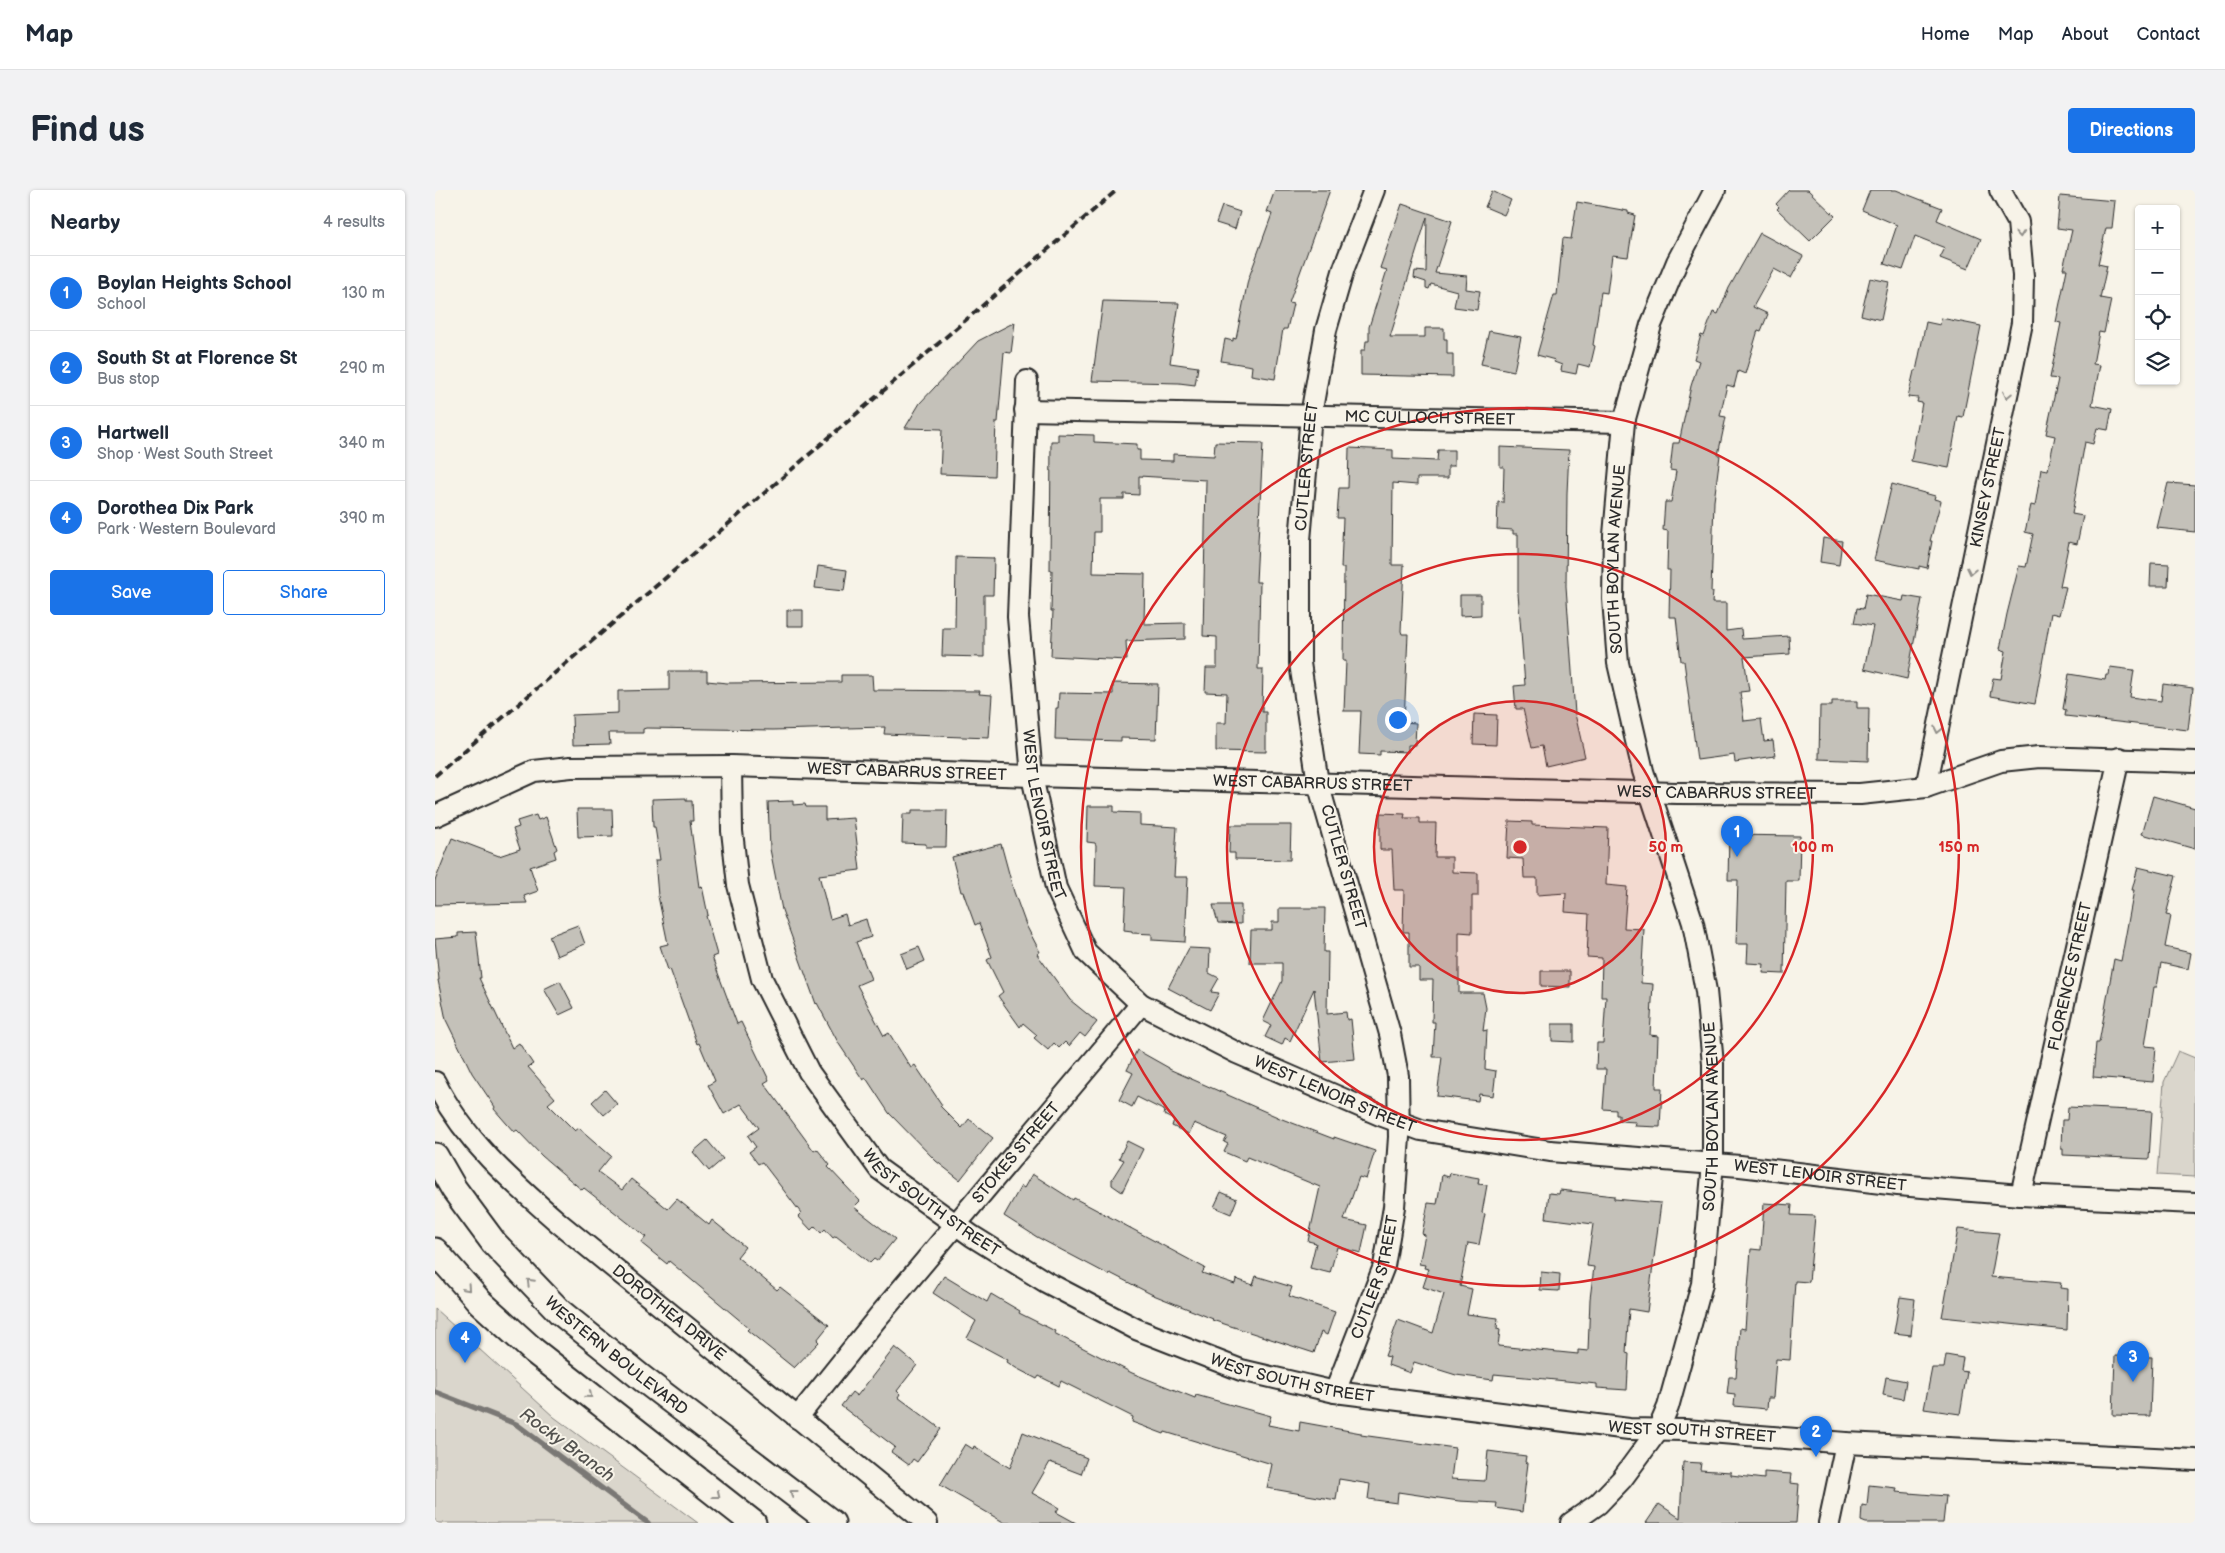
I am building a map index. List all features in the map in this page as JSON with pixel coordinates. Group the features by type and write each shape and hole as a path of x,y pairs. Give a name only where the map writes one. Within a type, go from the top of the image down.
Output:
{"main road":[{"name":"WESTERN BOULEVARD","path":"435,1156 454,1189 494,1243 560,1312 832,1523"},
{"path":"435,1251 480,1302 534,1351 753,1523"}],"street":[{"name":"CUTLER STREET","path":"1335,1392 1384,1266 1394,1207 1399,1123 1398,1076 1390,1034 1318,784 1301,663 1300,540 1311,415 1326,330 1344,268 1373,190"},
{"name":"SOUTH BOYLAN AVENUE","path":"1571,1523 1598,1504 1622,1479 1658,1430 1671,1398 1702,1284 1713,1163 1713,1064 1701,960 1679,878 1649,792 1618,663 1613,599 1614,535 1625,422 1651,325 1677,262 1715,190"},
{"name":"KINSEY STREET","path":"1926,787 2022,324 2023,276 2018,222 2000,190"},
{"name":"WEST LENOIR STREET","path":"1027,381 1017,617 1032,776 1056,888 1086,952 1141,1004 1237,1053 1399,1123 1421,1130 1550,1152 1713,1163 1899,1185 2021,1195 2195,1203"},
{"name":"MC CULLOCH STREET","path":"1025,410 1625,422"},
{"name":"WEST CABARRUS STREET","path":"435,816 529,774 550,768 731,766 1318,784 1649,792 1860,794 1926,787 2001,761 2039,757 2119,758 2195,762"},
{"name":"FLORENCE STREET","path":"2021,1195 2119,758"},
{"name":"WEST SOUTH STREET","path":"731,766 732,830 738,886 762,979 809,1072 879,1169 956,1226 1046,1282 1136,1329 1241,1370 1335,1392 1629,1429 1685,1430 1845,1442 2195,1460"},
{"name":"STOKES STREET","path":"797,1418 878,1316 956,1226 1141,1004"},
{"name":"DOROTHEA DRIVE","path":"435,1082 455,1116 505,1176 559,1223 927,1523"},
{"path":"1829,1523 1845,1442"}],"shaded area":[{"path":"2178,1051 2195,1058 2195,1177 2157,1175 2164,1082"},
{"path":"435,1309 554,1417 698,1523 435,1523"}],"building":[{"path":"1275,190 1330,190 1289,303 1293,304 1287,329 1283,329 1275,379 1251,375 1252,366 1221,361 1225,339 1233,341 1233,338 1236,339 1248,280 1272,214 1267,212"},
{"path":"1789,190 1808,190 1835,216 1810,241 1777,209 1779,207 1776,204"},
{"path":"1870,190 1896,190 1942,208 1937,220 1981,239 1968,269 1940,258 1945,248 1915,236 1903,270 1884,264 1897,225 1862,210"},
{"path":"1492,191 1511,200 1504,215 1485,207"},
{"path":"2060,196 2115,201 2112,228 2106,228 2098,264 2107,266 2100,298 2111,300 2104,333 2099,332 2093,364 2100,365 2092,405 2112,409 2108,430 2097,428 2093,444 2085,442 2072,514 2083,516 2077,544 2069,542 2060,586 2066,587 2059,615 2051,613 2035,704 1990,696 1993,678 2001,679 2006,651 2000,649 2019,566 2026,567 2033,534 2025,532 2031,505 2035,506 2041,469 2048,470 2055,436 2046,434 2058,379 2050,378 2061,323 2056,322 2067,269 2063,269 2072,230 2057,228"},
{"path":"1577,202 1628,211 1628,213 1635,215 1628,257 1612,255 1607,293 1601,292 1593,345 1595,346 1590,367 1578,364 1576,374 1561,371 1562,365 1554,362 1555,360 1537,355 1554,295 1557,295 1563,238 1571,239"},
{"path":"1402,204 1452,221 1435,273 1467,276 1466,289 1480,291 1477,310 1454,307 1457,291 1431,284 1429,289 1426,288 1426,282 1414,278 1415,271 1426,272 1427,217 1390,337 1425,337 1425,328 1444,328 1444,339 1447,339 1447,354 1453,354 1453,377 1361,375 1361,350 1365,350 1366,341 1369,341 1369,327 1387,270 1380,268"},
{"path":"1222,206 1240,212 1235,229 1216,223"},
{"path":"1760,233 1803,256 1791,278 1774,269 1753,307 1768,314 1761,331 1758,330 1745,374 1738,371 1734,387 1727,385 1720,416 1726,417 1718,455 1720,455 1714,501 1711,592 1713,592 1712,603 1726,603 1726,631 1741,629 1742,639 1789,636 1790,654 1744,657 1749,691 1740,692 1744,721 1761,719 1764,741 1773,740 1775,756 1735,762 1734,755 1697,760 1684,661 1681,661 1676,617 1669,617 1670,570 1667,570 1668,531 1663,530 1665,502 1671,502 1676,471 1670,470 1673,443 1679,443 1691,386 1699,361 1694,359 1701,335 1704,336 1713,312 1718,314 1729,288"},
{"path":"1870,278 1889,282 1881,320 1861,315"},
{"path":"1103,301 1179,303 1170,363 1198,367 1195,385 1092,381"},
{"path":"1941,318 1981,326 1963,417 1958,416 1949,468 1911,461 1922,403 1917,402 1918,398 1908,397 1914,371 1916,371 1926,322 1940,325"},
{"path":"1015,322 1011,353 1004,352 998,422 996,422 994,476 940,474 942,429 905,428 920,403 978,341"},
{"path":"1489,331 1521,337 1514,371 1481,364"},
{"path":"1058,434 1094,435 1094,442 1137,444 1137,450 1140,450 1140,460 1173,461 1173,454 1214,456 1215,442 1263,443 1256,582 1260,582 1258,669 1263,669 1262,712 1266,712 1266,752 1216,751 1216,723 1226,723 1227,693 1205,692 1206,668 1217,668 1217,637 1203,636 1206,480 1139,476 1139,495 1124,494 1124,499 1100,499 1100,532 1094,532 1093,573 1145,574 1144,624 1185,623 1185,639 1126,641 1127,660 1051,656 1053,611 1051,611 1052,570 1050,570 1051,441 1058,441"},
{"path":"1500,447 1569,450 1566,586 1575,714 1585,757 1546,766 1542,746 1532,748 1523,709 1516,709 1514,686 1525,685 1518,593 1518,534 1513,534 1513,530 1497,529 1498,502 1503,503 1504,467 1500,467"},
{"path":"1349,448 1393,450 1393,459 1437,461 1438,450 1454,450 1454,466 1448,466 1448,478 1417,478 1417,485 1393,483 1392,565 1404,565 1401,631 1402,634 1408,634 1404,722 1416,723 1415,745 1408,745 1408,752 1380,751 1380,755 1359,754 1361,711 1344,711 1346,661 1343,661 1344,568 1341,568 1343,518 1337,518 1339,488 1348,488"},
{"path":"2168,483 2195,485 2195,532 2157,528"},
{"path":"1892,484 1935,496 1934,499 1941,501 1930,541 1932,541 1927,568 1919,566 1919,569 1874,560"},
{"path":"1823,538 1842,541 1839,565 1820,562"},
{"path":"956,557 994,558 993,595 984,595 984,657 942,656 943,628 955,628"},
{"path":"2151,563 2169,564 2168,586 2150,586"},
{"path":"818,566 847,570 844,591 815,588"},
{"path":"1866,594 1903,601 1904,596 1922,599 1907,679 1864,669 1873,626 1854,623 1857,608 1863,609"},
{"path":"1460,595 1481,595 1481,615 1460,616"},
{"path":"787,610 803,610 803,626 787,626"},
{"path":"2110,667 2134,670 2130,697 2161,701 2163,684 2193,688 2188,730 2065,716 2066,710 2063,709 2069,674 2105,680 2106,675 2109,675"},
{"path":"669,671 707,671 707,681 727,683 841,682 841,675 872,675 873,690 980,691 979,694 992,695 989,738 884,734 885,727 773,730 646,728 643,729 643,733 609,733 610,744 573,745 572,715 618,713 618,691 669,690"},
{"path":"1113,683 1158,684 1156,739 1121,738 1121,741 1055,739 1056,708 1058,708 1059,693 1113,694"},
{"path":"1832,701 1857,701 1857,708 1869,708 1868,761 1819,759 1820,706 1832,706"},
{"path":"1474,714 1497,715 1496,745 1473,744"},
{"path":"2153,796 2195,808 2195,849 2142,834"},
{"path":"686,798 686,801 692,801 693,821 690,821 699,887 702,886 708,915 706,916 717,955 712,957 737,1024 741,1022 769,1080 764,1083 814,1151 817,1149 830,1165 828,1167 860,1201 854,1207 895,1239 877,1261 874,1259 870,1263 836,1236 833,1238 825,1229 821,1233 815,1226 811,1230 798,1216 801,1213 762,1162 758,1164 749,1152 756,1147 748,1136 759,1128 741,1104 724,1114 708,1085 715,1081 699,1043 697,1044 660,946 668,944 658,896 655,860 660,860 655,827 653,827 652,799"},
{"path":"793,801 793,805 805,804 806,807 825,807 825,820 854,818 860,870 819,875 830,919 845,914 848,925 866,919 871,937 856,942 871,979 857,985 884,1036 889,1033 911,1068 915,1065 942,1105 940,1106 962,1128 969,1119 993,1138 960,1180 936,1161 889,1113 866,1078 863,1080 816,1004 782,910 770,849 768,802"},
{"path":"1088,806 1114,806 1114,812 1140,813 1140,825 1177,827 1174,877 1188,877 1185,942 1152,940 1152,934 1132,933 1132,931 1124,930 1126,887 1095,886 1096,845 1095,843 1087,842"},
{"path":"577,809 612,809 613,836 578,837"},
{"path":"912,810 947,810 946,847 926,847 926,844 902,843 903,814 912,814"},
{"path":"1380,813 1405,814 1404,818 1420,818 1420,823 1436,823 1435,857 1452,857 1452,872 1478,873 1478,896 1472,896 1472,933 1459,932 1459,993 1483,993 1486,1008 1483,1031 1487,1030 1485,1069 1496,1071 1493,1096 1479,1094 1478,1101 1437,1096 1442,1057 1433,1057 1435,1022 1432,1022 1433,980 1419,980 1419,967 1409,967 1409,932 1403,932 1404,890 1394,890 1392,850 1380,850"},
{"path":"536,815 538,820 546,817 557,849 554,851 556,858 530,867 538,891 524,896 527,903 435,905 435,881 452,838 499,856 520,849 513,829 519,827 517,821"},
{"path":"1509,821 1532,822 1532,825 1608,828 1606,885 1627,887 1624,928 1644,929 1641,983 1653,984 1650,1035 1658,1036 1656,1088 1662,1088 1660,1127 1635,1126 1636,1122 1619,1121 1619,1115 1616,1115 1616,1110 1603,1109 1606,1069 1596,1069 1597,1043 1603,1043 1606,997 1601,997 1602,958 1587,957 1589,914 1565,912 1566,893 1537,895 1537,878 1524,878 1523,859 1507,858"},
{"path":"1230,825 1291,825 1290,860 1235,859 1235,853 1229,853"},
{"path":"1729,835 1800,836 1799,881 1786,881 1784,974 1763,973 1764,964 1747,963 1748,944 1736,944 1738,880 1728,880"},
{"path":"1001,844 1014,892 1026,925 1040,952 1037,954 1070,1000 1097,1022 1085,1037 1080,1033 1069,1046 1065,1042 1059,1048 1054,1043 1048,1050 1034,1038 1037,1035 1023,1023 1020,1027 998,996 1003,992 987,960 992,957 979,923 975,925 963,892 961,892 952,857"},
{"path":"2138,867 2176,876 2166,915 2171,916 2165,947 2191,953 2188,969 2161,963 2157,987 2154,987 2145,1046 2156,1047 2153,1082 2093,1077 2096,1043 2099,1043 2114,959 2121,961 2134,890 2132,890"},
{"path":"1213,905 1241,905 1241,924 1218,923"},
{"path":"1279,908 1325,908 1324,952 1328,952 1327,1014 1346,1012 1347,1020 1351,1019 1355,1059 1322,1062 1314,989 1290,1041 1285,1038 1282,1045 1265,1037 1271,1025 1263,1021 1282,981 1282,963 1250,963 1251,930 1272,930 1272,922 1279,922"},
{"path":"578,925 585,944 557,956 549,936"},
{"path":"476,932 481,978 479,978 512,1048 519,1043 533,1064 528,1067 555,1098 548,1104 575,1131 579,1128 611,1156 598,1172 622,1190 631,1179 668,1209 677,1199 709,1225 712,1220 745,1247 737,1257 777,1290 780,1287 829,1325 817,1340 819,1342 794,1368 747,1330 749,1328 669,1261 667,1264 641,1243 646,1237 584,1188 582,1190 542,1156 517,1130 514,1132 494,1109 495,1107 472,1073 446,1020 438,980 435,939 458,937 458,933"},
{"path":"919,947 925,961 907,969 901,954"},
{"path":"1189,948 1210,949 1209,973 1219,978 1211,992 1219,993 1210,1010 1168,988"},
{"path":"1541,971 1570,971 1570,987 1541,986"},
{"path":"560,981 574,1008 559,1015 544,989"},
{"path":"1552,1024 1574,1024 1574,1042 1552,1041"},
{"path":"1137,1050 1169,1069 1282,1119 1334,1139 1334,1137 1375,1151 1366,1179 1359,1177 1344,1220 1367,1225 1361,1253 1337,1247 1330,1273 1310,1268 1316,1243 1308,1241 1320,1187 1247,1157 1245,1161 1224,1152 1228,1144 1224,1142 1227,1137 1194,1123 1189,1134 1172,1126 1174,1120 1164,1115 1165,1111 1137,1097 1132,1107 1119,1100 1133,1073 1127,1070"},
{"path":"605,1090 617,1104 604,1115 592,1102"},
{"path":"2068,1107 2152,1111 2149,1159 2063,1155 2063,1149 2061,1149 2062,1120 2067,1120"},
{"path":"707,1140 723,1159 709,1171 693,1152"},
{"path":"1127,1141 1143,1149 1122,1192 1112,1185 1112,1179 1124,1160 1119,1158"},
{"path":"1450,1173 1479,1178 1478,1184 1487,1185 1482,1213 1485,1214 1479,1245 1468,1243 1460,1286 1472,1289 1467,1314 1498,1318 1497,1329 1500,1330 1498,1346 1578,1354 1578,1350 1588,1351 1590,1299 1594,1267 1587,1266 1593,1224 1546,1218 1549,1193 1559,1194 1560,1190 1614,1196 1614,1199 1661,1203 1647,1312 1629,1309 1626,1353 1629,1354 1627,1390 1597,1388 1597,1384 1494,1374 1493,1380 1456,1375 1414,1362 1410,1373 1388,1365 1390,1357 1385,1356 1398,1320 1433,1333 1444,1294 1423,1287 1429,1269 1424,1268 1425,1265 1419,1264 1425,1235 1422,1234 1428,1203 1437,1204 1442,1175 1449,1177"},
{"path":"1032,1174 1073,1200 1074,1198 1205,1268 1202,1273 1235,1284 1236,1279 1253,1285 1256,1276 1292,1287 1289,1296 1335,1312 1327,1335 1321,1332 1314,1353 1212,1320 1151,1294 1110,1273 1109,1275 1037,1237 1004,1216 1021,1186 1024,1188"},
{"path":"1221,1192 1237,1199 1231,1214 1214,1207"},
{"path":"1764,1203 1792,1205 1791,1215 1815,1216 1809,1282 1795,1281 1790,1360 1776,1359 1773,1398 1768,1398 1767,1409 1734,1406 1735,1395 1727,1394 1729,1377 1736,1377 1740,1328 1745,1329 1751,1249 1761,1250"},
{"path":"1958,1229 1999,1233 1991,1277 2061,1283 2060,1288 2068,1289 2067,1330 1942,1317"},
{"path":"1541,1272 1560,1274 1559,1291 1540,1290"},
{"path":"944,1276 987,1302 991,1294 1020,1311 1019,1313 1055,1331 1054,1333 1132,1373 1195,1398 1196,1395 1271,1416 1268,1425 1299,1431 1300,1422 1361,1433 1361,1435 1455,1448 1451,1479 1485,1481 1488,1451 1526,1456 1525,1462 1528,1463 1522,1512 1496,1508 1497,1503 1459,1501 1398,1492 1397,1503 1368,1499 1370,1484 1339,1479 1336,1500 1267,1488 1272,1464 1165,1432 1164,1434 1132,1422 1133,1417 1061,1381 1059,1386 1039,1376 1037,1379 1016,1368 1007,1362 1008,1360 967,1338 976,1321 933,1293"},
{"path":"1900,1297 1915,1299 1911,1335 1894,1333"},
{"path":"895,1347 917,1365 897,1391 900,1394 898,1397 941,1429 917,1462 913,1459 909,1465 891,1452 895,1447 841,1406 852,1392 857,1396"},
{"path":"1946,1355 1963,1358 1961,1371 1967,1372 1960,1414 1924,1409 1932,1368 1944,1368"},
{"path":"2115,1356 2152,1357 2150,1416 2113,1415"},
{"path":"1886,1377 1906,1381 1903,1399 1883,1395"},
{"path":"1023,1432 1087,1458 1081,1474 1050,1462 1032,1493 1059,1508 1056,1512 1076,1523 1005,1523 940,1485 965,1444 973,1449 974,1446 1010,1468"},
{"path":"1683,1462 1701,1463 1700,1470 1731,1472 1731,1475 1764,1479 1764,1472 1791,1474 1790,1483 1799,1484 1796,1523 1646,1523 1659,1504 1680,1518"},
{"path":"1869,1485 1897,1488 1896,1492 1946,1496 1943,1523 1866,1523 1861,1521 1862,1505 1867,1506"}],"waterway":[{"name":"Rocky Branch","path":"435,1392 516,1424 648,1523"}],"railway":[{"path":"435,776 1117,190"}],"place":[{"name":"Boylan Heights School","path":"1737,857"},
{"name":"Dorothea Dix Park","path":"465,1363"},
{"name":"Hartwell","path":"2133,1382"},
{"name":"South St at Florence St","path":"1816,1457"}]}
